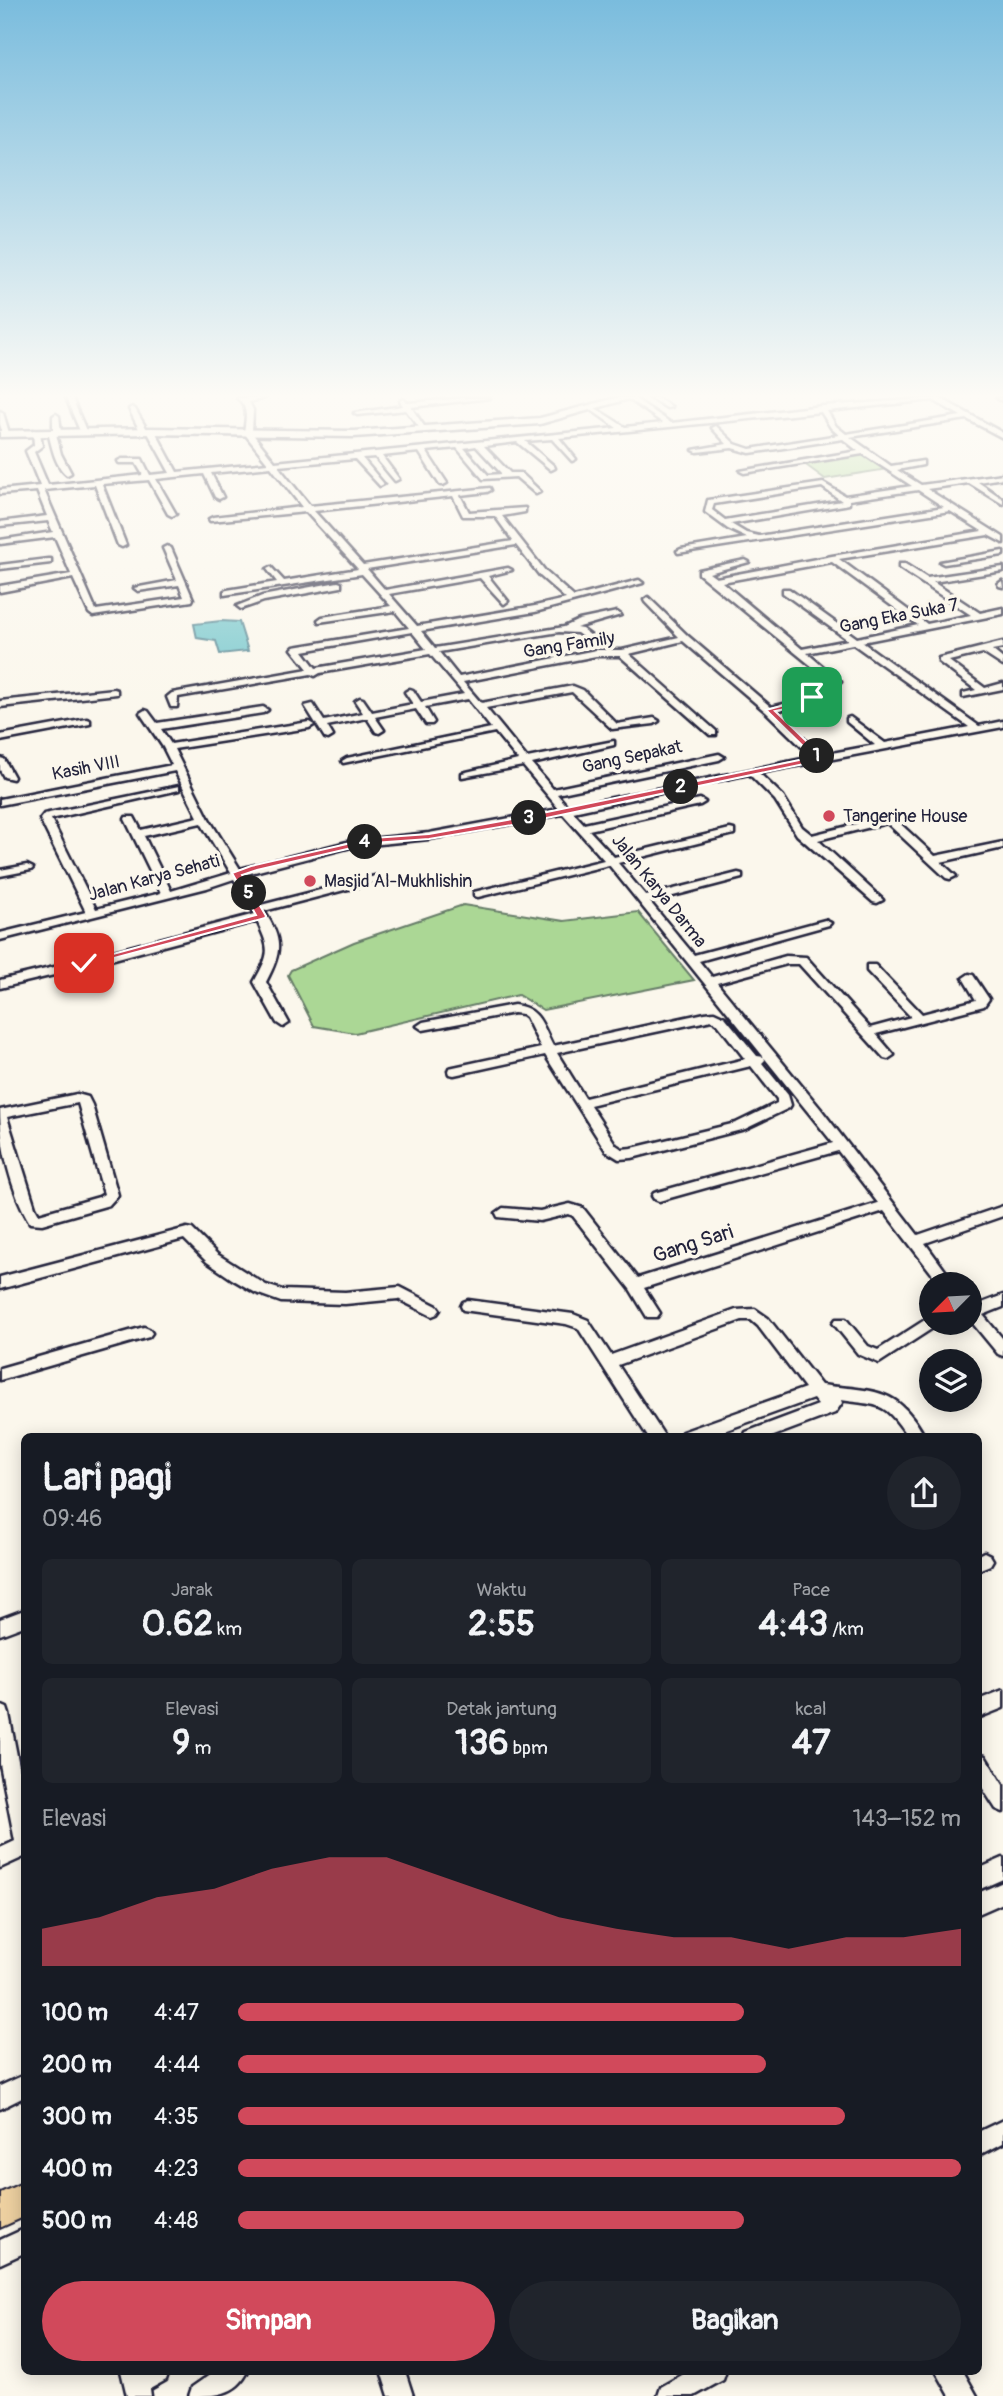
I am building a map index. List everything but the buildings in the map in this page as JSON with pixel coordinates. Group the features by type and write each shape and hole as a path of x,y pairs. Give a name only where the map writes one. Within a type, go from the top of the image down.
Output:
{"street":[{"path":"48,510 56,534 93,613 96,614 185,601 189,598 167,548"},
{"path":"108,510 122,545"},
{"path":"169,510 172,514"},
{"path":"213,519 292,510"},
{"name":"Jalan Karya Darma","path":"309,510 397,608 478,707 553,792 565,810 612,862 771,1057 939,1272"},
{"path":"464,510 466,514 522,510"},
{"path":"708,510 748,537 757,538"},
{"path":"724,523 803,510"},
{"path":"681,551 939,510"},
{"path":"954,510 1003,541"},
{"path":"497,513 543,574 570,599"},
{"path":"0,524 50,518"},
{"path":"715,581 920,541 989,532"},
{"path":"0,542 56,534"},
{"path":"241,606 365,573 519,542"},
{"path":"944,562 1003,553"},
{"path":"832,559 926,627"},
{"path":"0,568 48,561"},
{"path":"745,562 702,570 834,680 835,684 821,689 808,701 769,710"},
{"path":"902,566 979,616"},
{"path":"271,569 282,584"},
{"path":"926,582 1003,569"},
{"path":"383,593 508,570"},
{"path":"227,593 365,573"},
{"path":"0,589 77,575"},
{"path":"482,575 504,601"},
{"path":"138,588 182,582"},
{"path":"315,673 298,649 536,609 639,583"},
{"path":"786,591 977,729"},
{"path":"648,600 685,638 769,710 820,759"},
{"path":"322,620 397,608"},
{"name":"Gang Eka Suka 7","path":"800,652 1003,611"},
{"path":"174,705 172,697 175,695 565,629 582,622 617,615"},
{"path":"565,629 579,631 591,640"},
{"path":"401,632 420,654"},
{"name":"Gang Family","path":"458,680 596,653 622,653 685,638"},
{"path":"983,691 942,660 1003,645"},
{"path":"984,649 1003,663"},
{"path":"622,653 713,733"},
{"path":"966,695 1003,686"},
{"path":"478,707 573,689 580,692 615,727 654,721"},
{"path":"0,704 114,692"},
{"path":"410,692 429,722"},
{"path":"323,724 470,696"},
{"path":"360,701 379,730"},
{"path":"310,706 328,736"},
{"path":"153,727 263,710"},
{"path":"145,713 168,747 204,819 260,913 275,947 273,958 260,982 283,1023"},
{"path":"850,720 884,747"},
{"path":"0,738 87,722"},
{"path":"168,747 309,725"},
{"name":"Jalan Karya Sehati","path":"0,937 203,886 237,873 362,842 429,836 751,771 1001,726"},
{"path":"347,761 498,729"},
{"path":"466,775 611,743"},
{"name":"Gang Sepakat","path":"553,792 719,757"},
{"path":"0,761 9,777"},
{"name":"Kasih VIII","path":"0,803 178,767"},
{"path":"751,771 786,807 790,821 799,832 877,900"},
{"path":"92,913 46,820 48,816 175,788"},
{"path":"581,828 700,802"},
{"path":"130,819 168,895"},
{"path":"136,834 204,819"},
{"path":"810,839 889,819 950,876"},
{"path":"478,894 730,832"},
{"path":"934,860 1003,845"},
{"path":"0,873 27,868"},
{"path":"643,900 738,876"},
{"path":"84,963 375,879"},
{"path":"691,960 825,923"},
{"path":"708,982 786,960 802,960 888,1055"},
{"path":"0,984 71,967"},
{"path":"871,968 920,1020"},
{"path":"869,1032 980,1003 983,999 969,978"},
{"path":"424,1026 522,1009 531,1016 549,1051 581,1102 611,1148 619,1154 740,1126 784,1105 783,1098 721,1020 712,1016 549,1051 454,1071"},
{"path":"581,1102 771,1057"},
{"path":"77,1098 84,1102 111,1195 104,1201 34,1219 0,1114 77,1098"},
{"path":"659,1196 840,1146"},
{"name":"Gang Sari","path":"503,1213 527,1216 564,1209 575,1210 635,1285 886,1205"},
{"path":"915,1241 1003,1211"},
{"path":"0,1283 184,1233 192,1236 212,1258 237,1275 261,1289 281,1296 345,1298 400,1293 432,1310"},
{"path":"635,1285 652,1313"},
{"path":"982,1307 1003,1301"},
{"path":"468,1306 576,1320 590,1333 654,1433"},
{"path":"609,1362 741,1314 751,1313 764,1322 829,1408"},
{"path":"841,1323 863,1350 879,1357 919,1330"},
{"path":"982,1325 1003,1350"},
{"path":"0,1374 144,1333"},
{"path":"699,1433 816,1391 843,1396 872,1396 889,1402 900,1412 914,1433"},
{"path":"773,1433 829,1408 843,1396"},
{"path":"0,1627 21,1619"},
{"path":"982,1707 1003,1699"},
{"path":"0,1714 21,1808"},
{"path":"982,1769 1003,1802"},
{"path":"0,1858 21,1848"},
{"path":"982,1878 1003,1868"},
{"path":"982,1903 1003,1892"},
{"path":"0,2098 21,2088"},
{"path":"982,2143 1003,2131"},
{"path":"0,2252 21,2242"},
{"path":"201,2396 230,2375"},
{"path":"394,2375 401,2396"},
{"path":"670,2396 707,2375"},
{"path":"951,2375 965,2396"}],"green space":[{"path":"463,905 564,921 638,912 694,980 543,1010 518,995 355,1033 314,1026 288,975 291,970 354,942"}],"water":[{"path":"239,622 248,651 220,654 216,641 197,638 194,624"}],"place":[{"name":"Tangerine House","path":"829,816"},
{"name":"Masjid Al-Mukhlishin","path":"310,881"}],"route":[{"path":"84,963 262,916 237,873 254,868 373,840 429,836 518,821 751,771 820,759 769,710 806,702 812,697"}]}
